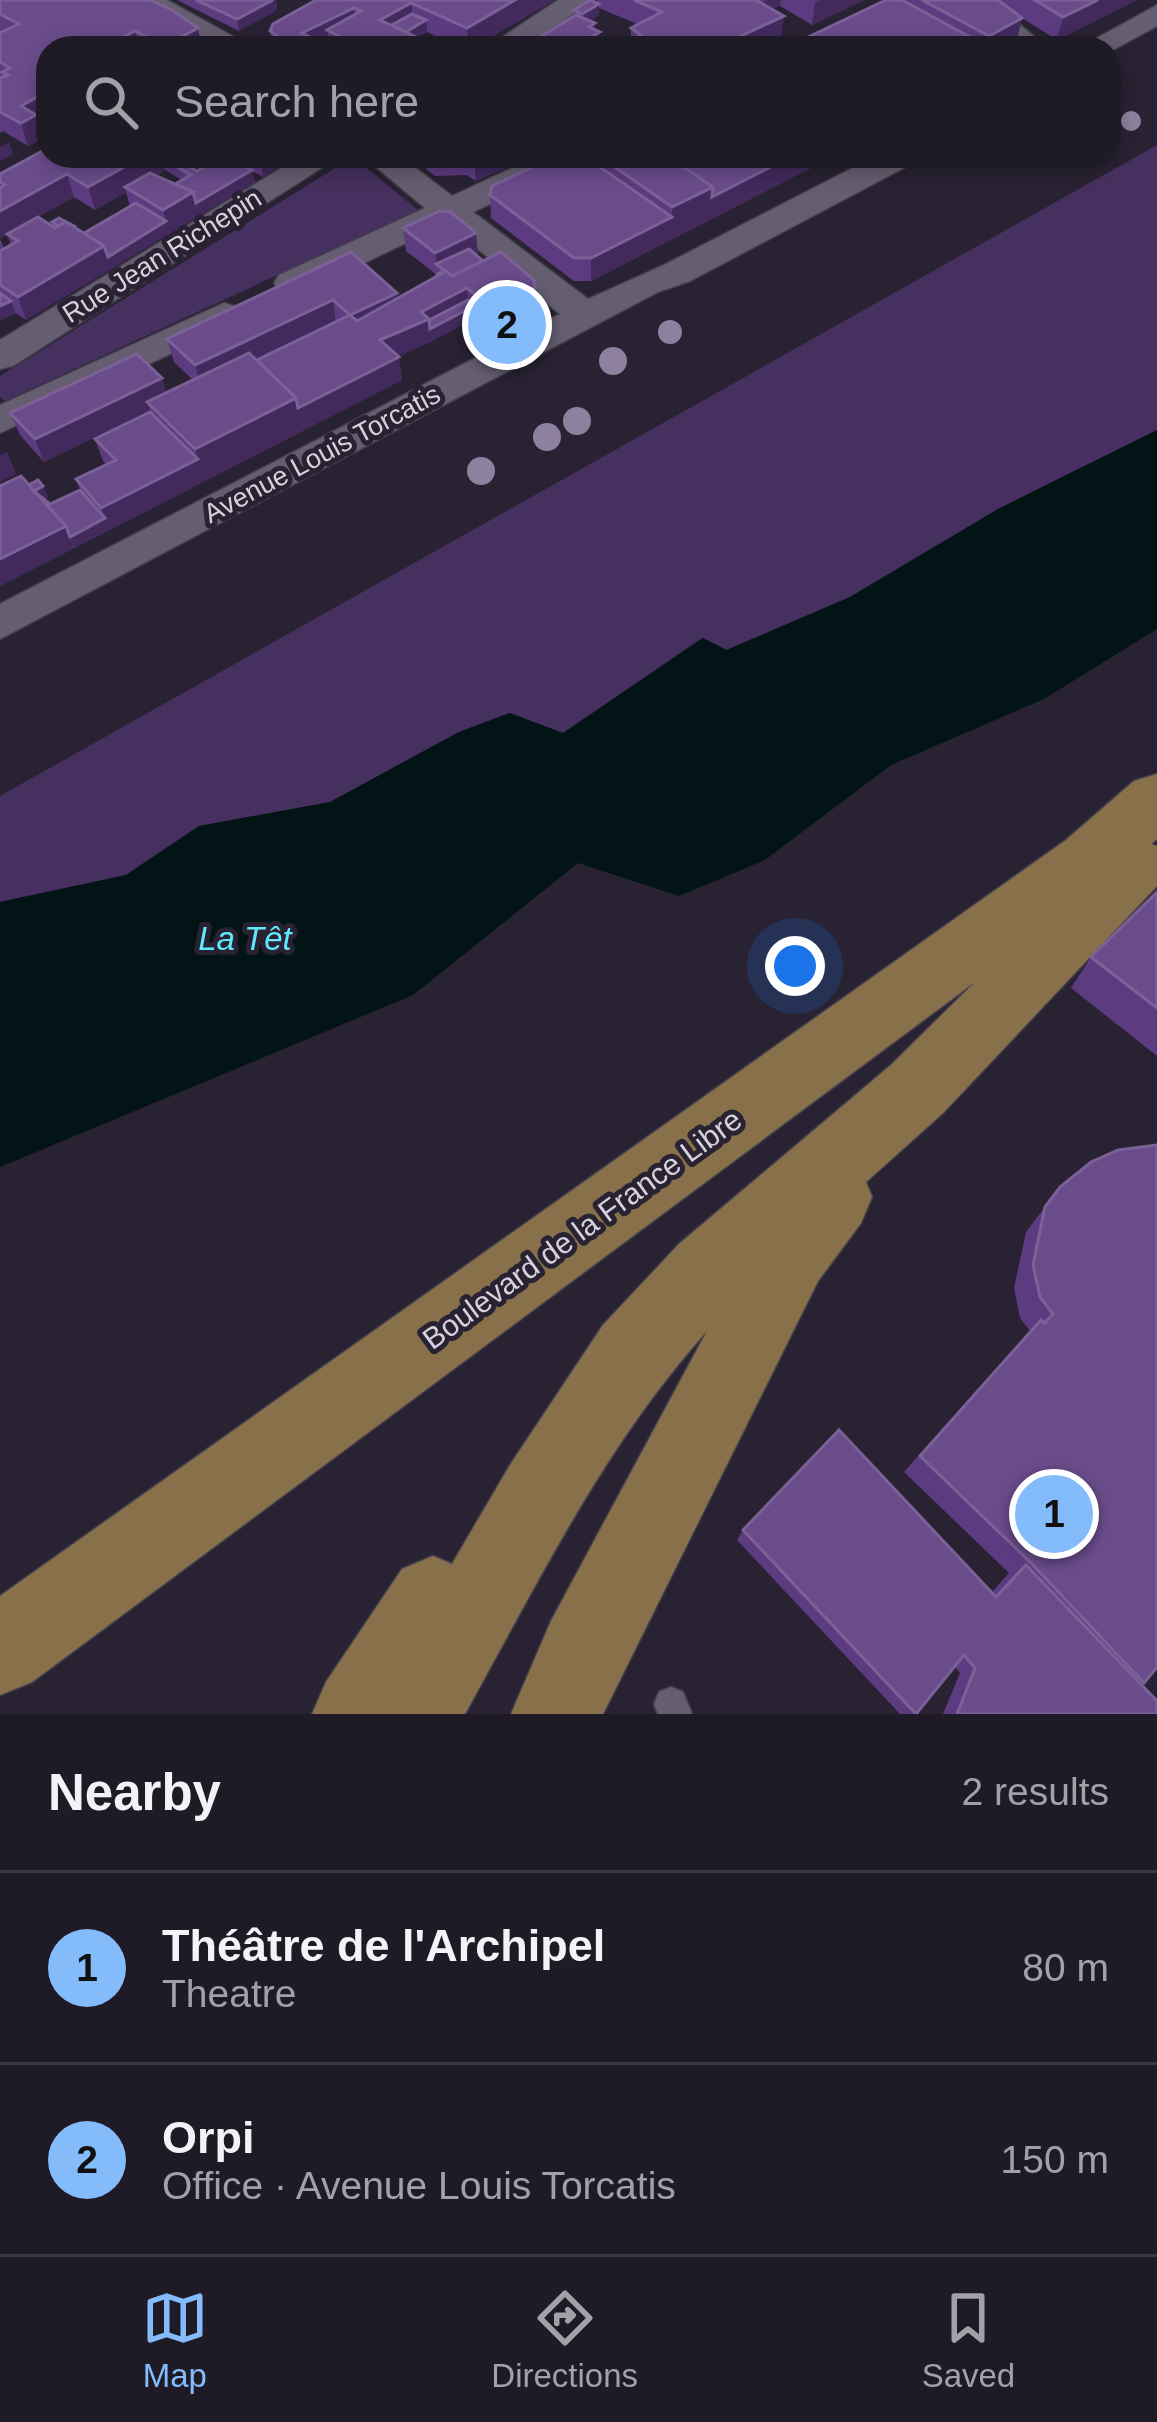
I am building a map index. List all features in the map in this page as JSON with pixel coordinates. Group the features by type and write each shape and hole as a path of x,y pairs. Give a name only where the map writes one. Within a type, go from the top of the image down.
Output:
{"main road":[{"name":"Boulevard de la France Libre","path":"415,1714 540,1495 632,1354 707,1272 917,1089 1123,851 1157,800"},
{"name":"Boulevard de la France Libre","path":"0,1650 1123,851"},
{"path":"358,1714 530,1446 630,1318 732,1209 1123,851"},
{"path":"557,1714 583,1653 790,1254 917,1089"}],"street":[{"path":"145,0 214,36"},
{"path":"520,36 578,0"},
{"path":"971,0 1018,36"},
{"path":"1116,36 1157,14"},
{"path":"258,36 270,29"},
{"name":"Rue Jean Richepin","path":"0,357 305,168"},
{"path":"395,168 585,315"},
{"path":"0,420 539,168"},
{"name":"Avenue Louis Torcatis","path":"0,623 644,284 677,273 878,168"}],"shaded area":[{"path":"1157,145 1157,430 998,509 850,597 726,650 702,638 563,733 509,713 459,732 330,802 199,826 126,875 0,902 0,796"},
{"path":"335,168 366,168 418,210 5,401 0,397 0,376"}],"water":[{"name":"La Têt","path":"1157,430 1157,629 1044,699 891,765 765,860 679,896 578,863 413,995 0,1167 0,902 126,875 199,826 330,802 459,732 510,713 563,733 703,638 727,650 850,597 998,509"}],"building":[{"path":"0,0 150,0 198,28 183,36 145,36 135,31 126,36 36,36 36,98 21,106 36,115 21,123 0,112 0,78 10,68 0,62 0,33 19,24 0,14"},
{"path":"200,0 273,0 237,19"},
{"path":"316,0 515,0 467,28 411,3 380,20 414,36 339,36 327,30 361,11 354,8 302,33 308,36 277,36 270,31 273,24"},
{"path":"590,0 599,4 582,14 574,10"},
{"path":"634,0 756,0 784,16 741,36 639,36 631,28 662,12"},
{"path":"886,0 902,0 968,36 810,36"},
{"path":"922,0 998,0 1022,18 989,36"},
{"path":"1035,0 1098,0 1063,17"},
{"path":"412,14 426,20 406,32 392,25"},
{"path":"576,15 595,23 589,27 600,32 593,36 542,36"},
{"path":"36,154 36,168 122,168 88,187 67,174 0,211 0,188 5,185 0,174"},
{"path":"179,168 252,170 196,203 193,192 175,184 191,175"},
{"path":"530,168 601,168 672,217 591,258 574,258 490,195 492,186"},
{"path":"616,168 685,168 713,187 672,207"},
{"path":"685,168 769,168 712,197 713,187"},
{"path":"150,173 193,192 163,210 125,187"},
{"path":"136,203 166,221 108,257 104,246 84,233"},
{"path":"440,211 451,212 476,233 435,253 403,228"},
{"path":"38,217 55,228 66,222 104,246 18,297 0,285 0,251 18,241 7,234"},
{"path":"469,249 483,261 452,276 446,271 438,274 444,270 436,264"},
{"path":"351,252 397,293 350,315 333,300 195,365 167,339"},
{"path":"501,252 534,280 535,288 493,309 467,288 421,312 429,319 380,340 399,357 298,408 296,398 257,360 350,315 357,321 446,271 452,276"},
{"path":"468,300 476,305 430,329 429,320"},
{"path":"249,353 296,398 195,449 147,402"},
{"path":"137,354 162,378 35,439 10,413"},
{"path":"150,412 198,459 101,508 76,479 116,460 95,439"},
{"path":"21,476 66,526 0,559 0,486"},
{"path":"80,490 105,518 70,537 36,493 50,504"},
{"path":"1157,892 1157,1008 1091,957"},
{"path":"1157,1145 1157,1667 1144,1683 1030,1562 920,1456 1041,1320 1045,1323 1053,1314 1040,1297 1033,1265 1045,1207 1060,1187 1091,1162 1118,1150"},
{"path":"839,1430 996,1597 1026,1565 1157,1701 1157,1714 957,1714 975,1668 964,1655 916,1714 743,1530"}],"place":[{"name":"Orpi","path":"507,325"},
{"name":"Théâtre de l'Archipel","path":"1054,1514"}]}
